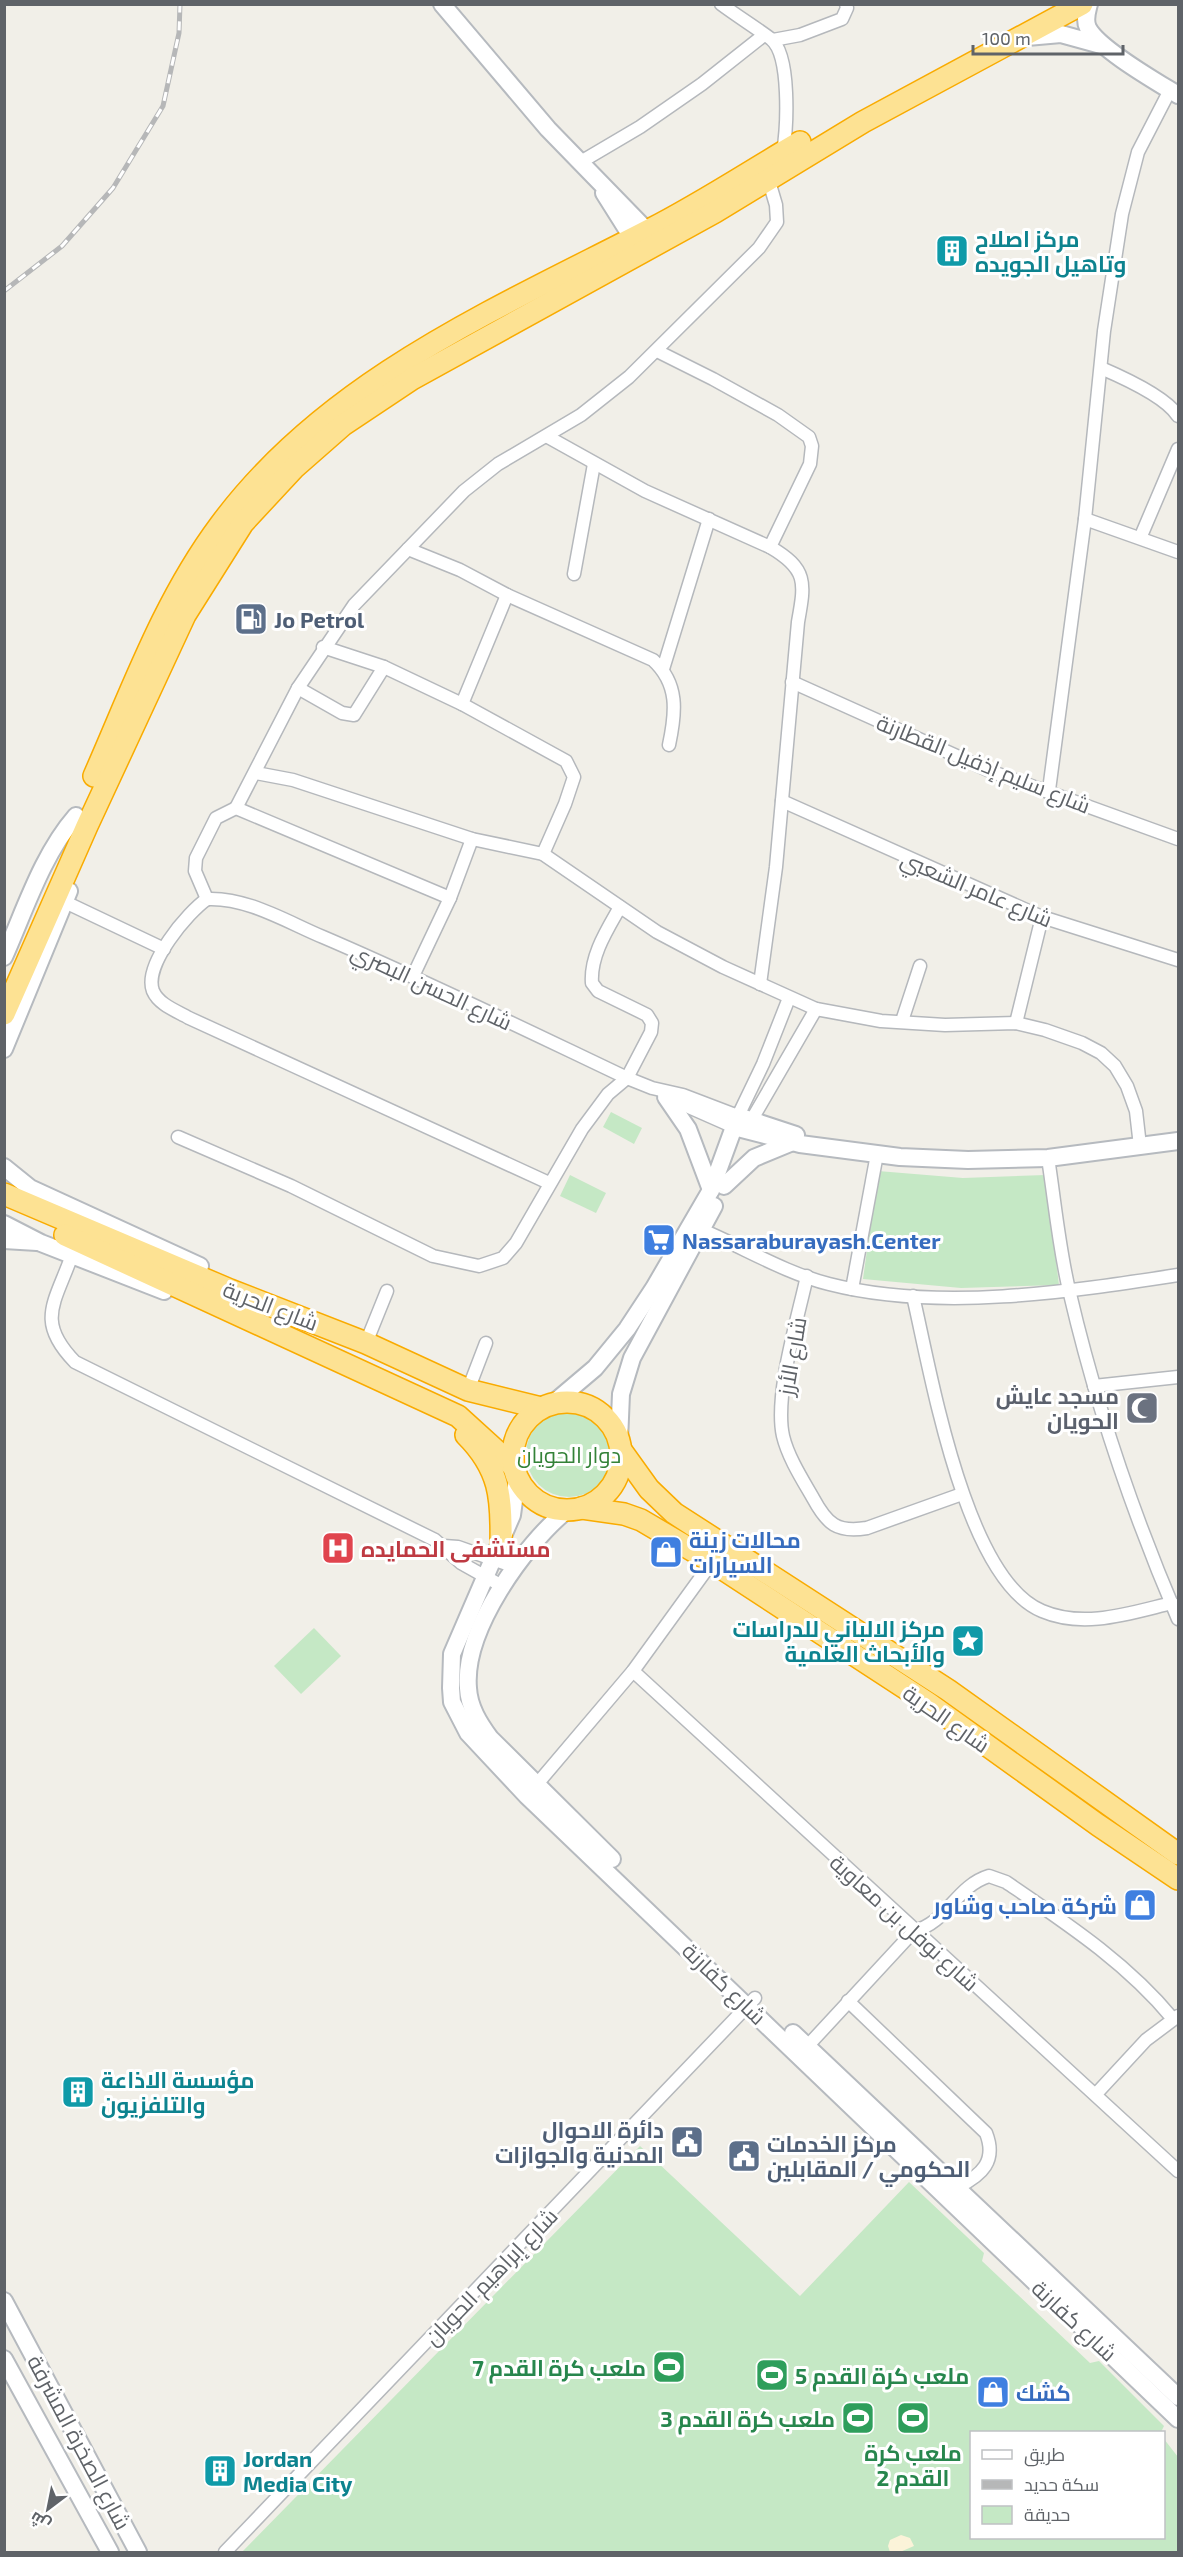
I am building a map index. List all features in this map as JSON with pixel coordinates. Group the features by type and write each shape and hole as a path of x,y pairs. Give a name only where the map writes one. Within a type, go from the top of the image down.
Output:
{"highway":[{"path":"645,242 783,152 1051,4"},
{"path":"4,1014 178,590 219,526 242,496 289,445 375,378 768,178 863,122 1082,4"},
{"path":"4,984 82,821"},
{"name":"شارع الحرية","path":"4,1194 226,1297 258,1322 458,1416 515,1472"},
{"name":"شارع الحرية","path":"6,1223 226,1297 269,1304 366,1343 468,1390 548,1404"},
{"path":"422,1398 469,1438 489,1468 500,1491 498,1551"},
{"path":"577,1402 590,1406 610,1423 620,1445 621,1465 607,1492 596,1502 574,1509 552,1508 537,1502 526,1492 515,1472 512,1452 520,1426 548,1404 577,1402"},
{"name":"شارع الحرية","path":"620,1445 649,1490 674,1513 948,1690 1179,1854"},
{"name":"شارع الحرية","path":"574,1509 624,1514 641,1520 712,1563 928,1703 1098,1825 1179,1879"}],"street":[{"path":"442,4 579,163 601,186 631,211 645,242"},
{"path":"721,4 768,38 781,62 788,104 783,152"},
{"path":"579,163 640,127 768,38 800,35 842,19 847,8 846,4"},
{"path":"1049,790 1085,519 1101,368 1118,242 1133,165 1174,93 1105,46 1089,28 1086,16 1089,4"},
{"path":"1017,38 1060,34 1105,46"},
{"path":"549,1183 189,1018 157,998 152,988 154,973 164,949 181,923 207,899 195,871 196,858 216,818 236,807 256,773 297,688 354,605 464,491 483,475 581,414 657,351 772,231 778,214 768,178"},
{"path":"657,351 723,384 803,430 809,437 812,446 810,464 770,547"},
{"path":"1101,368 1133,383 1162,401 1179,416"},
{"path":"548,436 645,491 770,547 794,563 803,588 782,801 760,984"},
{"path":"1141,537 1179,449"},
{"path":"574,574 594,464"},
{"path":"663,669 709,519"},
{"path":"1085,519 1179,552"},
{"path":"408,549 460,570 507,595 641,653 663,669 672,686 675,699 669,745"},
{"path":"462,704 507,595"},
{"path":"323,648 384,667 462,704 555,753 571,768 574,777 543,855"},
{"path":"297,688 342,713 354,715 384,667"},
{"name":"شارع سليم إذفيل القطارنة","path":"792,682 990,771 1049,790 1179,839"},
{"path":"256,773 293,780 472,839 543,855 597,888 620,907 667,937 760,984 816,1009 881,1021 945,1025 1016,1023 1046,1030 1082,1043 1101,1053 1115,1066 1127,1086 1136,1111 1140,1146"},
{"name":"شارع عامر الشعبي","path":"782,801 1042,917 1178,959"},
{"path":"236,807 450,898"},
{"path":"4,957 50,854 62,834 82,821 87,844 4,1048"},
{"path":"413,976 450,898 472,839"},
{"name":"شارع الحسن البصري","path":"207,899 223,898 241,903 413,976 659,1092 683,1095 742,1124 790,1143 877,1154 968,1160 1048,1158 1179,1141"},
{"path":"65,902 164,949"},
{"path":"178,1137 291,1186 433,1256 479,1266 504,1258 516,1243 549,1183 600,1104 627,1078 648,1039 652,1023 647,1015 598,991 592,983 591,977 602,939 620,907"},
{"path":"1016,1023 1042,917"},
{"path":"902,1021 920,966"},
{"path":"620,1445 621,1394 632,1358 702,1230 789,998"},
{"path":"742,1124 816,1009"},
{"path":"659,1092 688,1129 717,1188"},
{"name":"شارع الحسن البصري","path":"742,1124 799,1136 818,1146"},
{"path":"548,1404 595,1368 627,1329 717,1188 754,1158 790,1143"},
{"path":"852,1289 877,1154"},
{"path":"1048,1158 1069,1292 1094,1386 1131,1500 1179,1619"},
{"path":"4,1167 30,1188 237,1283 269,1304"},
{"path":"4,1187 11,1185 30,1188"},
{"path":"6,1223 41,1243 211,1308 258,1322"},
{"path":"702,1230 807,1276 852,1289 913,1296 1008,1296 1069,1292 1179,1275"},
{"path":"72,1255 52,1311 52,1329 58,1344 75,1362 444,1546 498,1551 515,1567"},
{"name":"شارع الأرز","path":"807,1276 782,1396 783,1436 826,1519 838,1529 851,1531 867,1528 962,1494"},
{"path":"366,1343 387,1290"},
{"path":"913,1296 962,1494 1002,1576 1026,1603 1043,1612 1082,1619 1104,1618 1172,1603"},
{"path":"468,1390 486,1343"},
{"path":"1094,1386 1179,1377"},
{"name":"شارع كفارنة","path":"515,1472 512,1515 452,1654 452,1702 468,1733 532,1791 803,2051 986,2238 1179,2420"},
{"name":"شارع كفارنة","path":"532,1791 478,1722 468,1688 469,1665 475,1645 502,1586 546,1527 574,1509"},
{"path":"444,1546 454,1558 502,1586"},
{"path":"532,1791 633,1671 712,1563"},
{"name":"شارع نوفل بن معاوية","path":"633,1671 914,1931 1179,2171"},
{"path":"803,2051 914,1931 934,1923 973,1882 988,1876 996,1877 1069,1925 1120,1964 1176,2018 1146,2040 1096,2094"},
{"path":"848,2001 986,2133 992,2148 988,2162 975,2178 958,2187"},
{"name":"شارع إبراهيم الحويان","path":"225,2553 752,2002"},
{"name":"شارع كفارنة","path":"803,2051 958,2187 1179,2397"},
{"name":"شارع الصخرة المشرفة","path":"4,2301 138,2553"},
{"name":"شارع الصخرة المشرفة","path":"4,2359 110,2553"}],"green space":[{"path":"611,1112 642,1128 634,1144 603,1127"},
{"path":"878,1171 963,1178 1045,1175 1059,1285 961,1288 863,1279"},
{"path":"570,1175 606,1193 596,1213 560,1196"},
{"name":"دوار الحويان","path":"569,1411 593,1418 605,1430 612,1454 605,1478 593,1490 569,1497 545,1490 533,1478 526,1454 533,1430 545,1418"},
{"path":"314,1628 341,1656 301,1694 274,1666"},
{"path":"640,2146 800,2296 909,2182 984,2253 982,2261 1090,2363 1099,2361 1164,2426 1162,2431 970,2431 970,2539 1165,2539 1165,2440 1178,2457 1178,2552 242,2552"}],"sand":[{"path":"901,2535 910,2538 914,2546 900,2552 890,2552 888,2546 890,2540"}],"railway":[{"path":"4,291 62,246 113,188 163,106 179,33 180,4"}],"place":[{"name":"مركز اصلاح وتاهيل الجويده","path":"952,251"},
{"name":"Jo Petrol","path":"251,619"},
{"name":"Nassaraburayash.Center","path":"659,1240"},
{"name":"مسجد عايش الحويان","path":"1142,1408"},
{"name":"مستشفى الحمايده","path":"338,1548"},
{"name":"محالات زينة السيارات","path":"666,1552"},
{"name":"مركز الالباني للدراسات والأبحاث العلمية","path":"968,1641"},
{"name":"شركة صاحب وشاور","path":"1140,1905"},
{"name":"مؤسسة الاذاعة والتلفزيون","path":"78,2092"},
{"name":"دائرة الاحوال المدنية والجوازات","path":"687,2142"},
{"name":"مركز الخدمات الحكومي / المقابلين","path":"744,2156"},
{"name":"ملعب كرة القدم 7","path":"669,2367"},
{"name":"ملعب كرة القدم 5","path":"772,2375"},
{"name":"كشك","path":"993,2392"},
{"name":"ملعب كرة القدم 3","path":"858,2418"},
{"name":"ملعب كرة القدم 2","path":"913,2418"},
{"name":"Jordan Media City","path":"220,2471"}]}
